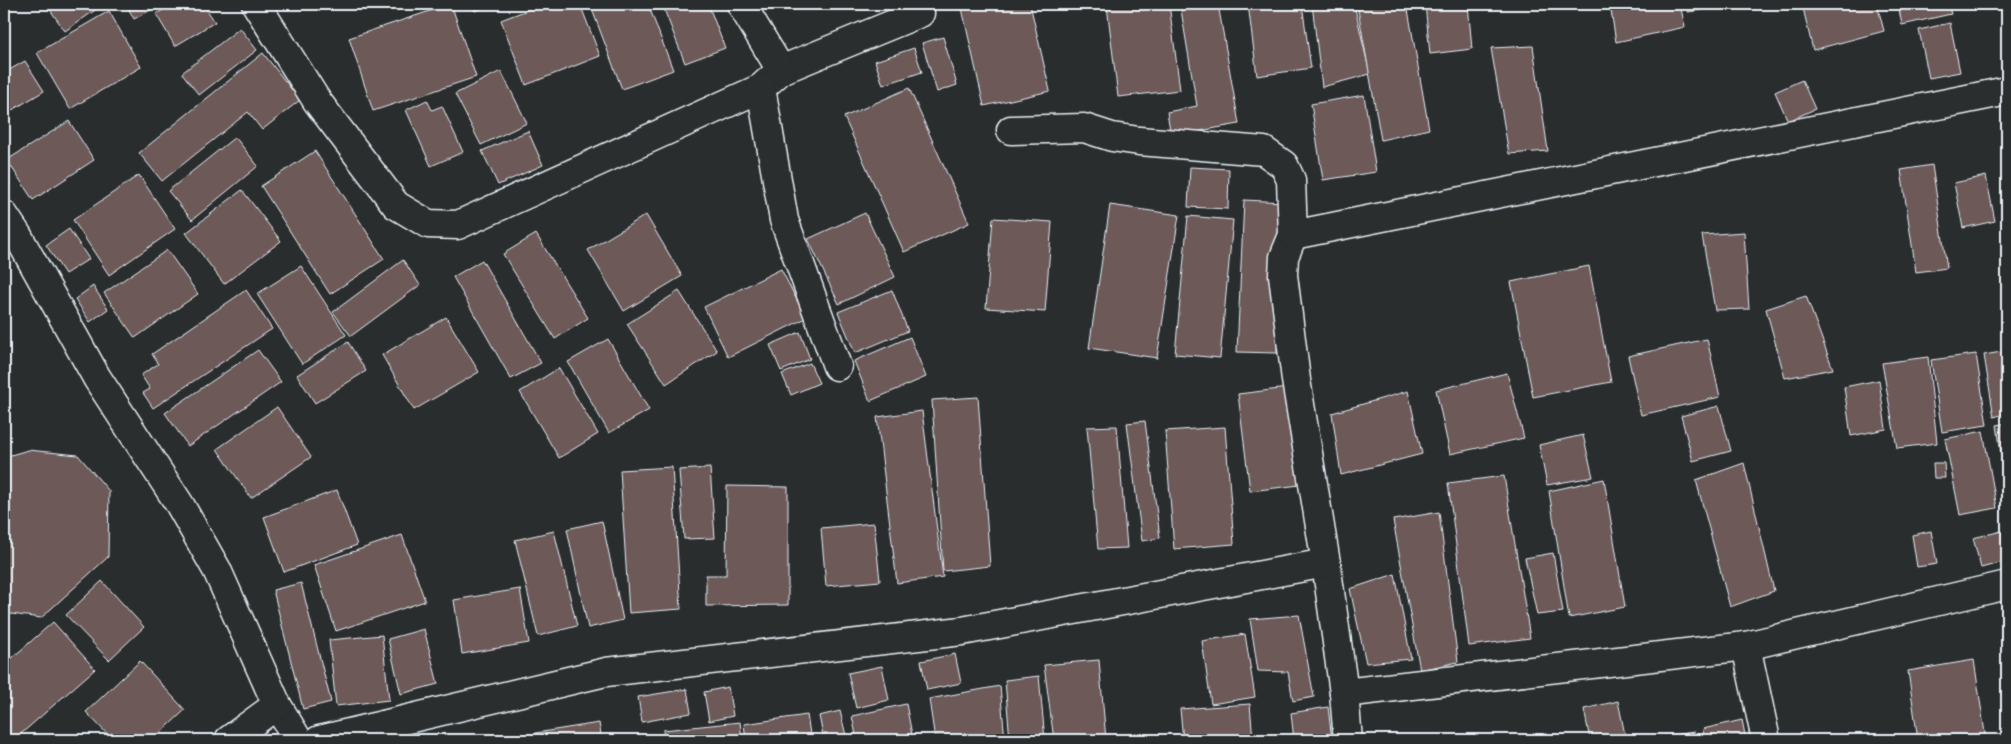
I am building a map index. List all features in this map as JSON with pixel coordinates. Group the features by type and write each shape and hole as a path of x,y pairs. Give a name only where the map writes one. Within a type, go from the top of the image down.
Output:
{"street":[{"path":"256,4 317,101 396,205 428,224 458,225 771,79 920,13"},
{"path":"741,4 771,79 784,220 837,366"},
{"path":"1293,235 2007,91"},
{"path":"1011,130 1084,128 1112,137 1139,141 1264,151 1284,165 1291,180 1293,235 1284,257 1283,275 1296,380 1326,563 1344,693 1348,740"},
{"path":"9,233 97,378 180,504 217,570 277,705 298,740"},
{"path":"319,740 606,672 962,631 1326,563"},
{"path":"1344,693 1746,646 2007,585"},
{"path":"1746,646 1766,740"},
{"path":"230,740 277,705"}],"building":[{"path":"46,4 104,4 65,31"},
{"path":"126,4 162,4 134,19"},
{"path":"173,4 203,4 215,22 175,46 156,14"},
{"path":"451,4 476,77 373,111 349,38"},
{"path":"472,4 494,4 475,11"},
{"path":"543,4 580,4 600,56 526,85 501,20"},
{"path":"590,4 648,4 673,70 622,89"},
{"path":"662,4 708,4 725,48 685,63"},
{"path":"961,4 1030,4 1050,91 984,106"},
{"path":"1169,4 1180,90 1118,97 1107,6"},
{"path":"1192,4 1218,4 1239,124 1171,136 1167,112 1197,106 1181,10 1193,7"},
{"path":"1248,4 1302,4 1311,68 1257,76"},
{"path":"1312,4 1354,4 1370,74 1322,87"},
{"path":"1357,4 1407,4 1429,129 1381,140"},
{"path":"1425,4 1468,4 1472,49 1430,54"},
{"path":"1610,4 1680,4 1685,27 1616,42"},
{"path":"1687,4 1742,4 1688,12"},
{"path":"1802,4 1877,4 1884,31 1813,50"},
{"path":"1898,4 1948,4 1951,14 1902,25"},
{"path":"109,11 141,67 70,109 37,53"},
{"path":"1950,23 1960,72 1929,78 1919,30"},
{"path":"240,28 257,50 199,95 182,73"},
{"path":"943,37 957,85 937,92 922,43"},
{"path":"1533,46 1548,151 1509,154 1491,48"},
{"path":"914,48 922,72 883,85 875,61"},
{"path":"263,53 300,100 262,130 248,112 162,181 139,153"},
{"path":"25,61 44,91 4,115 4,73"},
{"path":"501,71 527,123 481,145 455,94"},
{"path":"1802,80 1815,109 1788,121 1775,92"},
{"path":"909,88 969,223 904,252 844,117"},
{"path":"1364,95 1376,172 1323,180 1311,104"},
{"path":"427,100 432,110 442,106 463,152 431,166 406,110"},
{"path":"69,121 94,160 33,200 7,160"},
{"path":"528,131 543,165 498,185 482,151"},
{"path":"235,137 258,166 192,220 168,191"},
{"path":"315,151 384,259 330,294 261,186"},
{"path":"1932,165 1947,268 1916,272 1901,170"},
{"path":"1190,167 1229,169 1228,209 1188,207"},
{"path":"139,175 175,229 109,275 73,220"},
{"path":"1986,176 1995,221 1963,228 1954,183"},
{"path":"242,190 281,241 224,284 186,233"},
{"path":"1244,200 1284,202 1277,353 1237,352"},
{"path":"1110,205 1179,215 1157,358 1089,348"},
{"path":"865,213 895,277 839,304 808,239"},
{"path":"646,215 682,276 624,311 588,250"},
{"path":"1188,216 1233,220 1220,358 1175,354"},
{"path":"993,218 1052,222 1045,312 986,308"},
{"path":"69,229 89,259 65,274 46,245"},
{"path":"1744,232 1749,309 1715,310 1702,235"},
{"path":"536,234 588,318 555,339 503,254"},
{"path":"167,250 198,294 135,338 104,293"},
{"path":"403,260 420,285 351,336 333,312"},
{"path":"482,260 541,363 511,379 453,277"},
{"path":"301,266 346,335 302,364 257,294"},
{"path":"1589,266 1611,382 1533,397 1511,282"},
{"path":"781,269 806,318 728,357 704,307"},
{"path":"93,286 108,309 90,322 75,299"},
{"path":"246,290 272,329 153,408 143,393 150,389 141,375 158,364 152,354"},
{"path":"892,290 908,331 855,353 838,312"},
{"path":"679,291 717,351 666,384 627,324"},
{"path":"1806,296 1833,369 1785,378 1766,309"},
{"path":"446,317 479,372 414,410 382,355"},
{"path":"800,332 810,359 781,371 770,345"},
{"path":"910,337 926,377 870,401 854,361"},
{"path":"608,339 649,410 609,433 568,362"},
{"path":"1707,339 1720,397 1641,415 1628,356"},
{"path":"348,342 366,371 315,403 297,375"},
{"path":"258,350 281,382 188,446 165,413"},
{"path":"2007,351 2007,413 1994,417 1984,355"},
{"path":"1976,354 1987,425 1942,432 1931,360"},
{"path":"1928,357 1937,443 1897,448 1882,363"},
{"path":"810,363 819,383 791,395 782,374"},
{"path":"559,368 598,434 559,458 520,392"},
{"path":"1507,373 1524,438 1450,454 1436,390"},
{"path":"1879,380 1886,429 1851,436 1844,387"},
{"path":"1288,388 1300,485 1250,491 1238,394"},
{"path":"1408,391 1422,454 1341,475 1332,413"},
{"path":"978,397 990,566 943,571 932,400"},
{"path":"1719,406 1731,451 1693,461 1681,416"},
{"path":"277,407 311,457 251,498 217,449"},
{"path":"922,411 943,577 897,583 877,417"},
{"path":"1145,421 1160,538 1142,541 1127,423"},
{"path":"2007,423 2007,496 1997,425"},
{"path":"1117,426 1127,548 1098,549 1087,427"},
{"path":"1225,427 1234,544 1174,549 1165,431"},
{"path":"1983,431 1997,508 1960,515 1945,439"},
{"path":"1583,435 1593,477 1547,485 1539,445"},
{"path":"28,450 78,455 109,491 108,557 41,618 4,613 4,457"},
{"path":"1744,463 1774,591 1730,607 1696,480"},
{"path":"1933,463 1944,463 1945,478 1934,478"},
{"path":"672,467 681,609 629,613 620,470"},
{"path":"710,468 715,538 684,539 679,470"},
{"path":"1504,476 1530,638 1469,646 1448,483"},
{"path":"1604,479 1625,607 1569,618 1549,491"},
{"path":"727,486 788,487 788,605 706,606 706,575 726,575"},
{"path":"337,490 357,545 284,572 264,517"},
{"path":"1439,512 1458,662 1420,670 1393,520"},
{"path":"602,521 623,620 588,628 567,529"},
{"path":"874,523 880,581 826,586 821,528"},
{"path":"554,531 577,626 538,636 515,540"},
{"path":"1931,531 1937,564 1917,567 1912,535"},
{"path":"2002,531 2007,551 2007,561 1981,568 1973,538"},
{"path":"402,535 425,601 336,631 314,565"},
{"path":"1553,553 1563,612 1537,615 1525,558"},
{"path":"1395,574 1411,659 1366,663 1350,589"},
{"path":"102,581 144,627 109,660 66,615"},
{"path":"301,583 331,702 303,709 273,590"},
{"path":"520,589 529,643 462,654 454,600"},
{"path":"1299,615 1314,697 1293,701 1288,672 1258,671 1250,619"},
{"path":"53,622 95,669 14,740 4,740 4,665"},
{"path":"424,629 438,684 401,694 388,639"},
{"path":"1245,634 1255,697 1211,704 1202,641"},
{"path":"382,635 389,700 336,706 329,640"},
{"path":"955,654 961,683 927,690 921,661"},
{"path":"1099,660 1106,740 1054,740 1044,665"},
{"path":"1974,660 1986,740 1918,740 1908,671"},
{"path":"140,661 185,710 153,740 113,740 86,712"},
{"path":"882,666 889,700 856,708 848,673"},
{"path":"1039,676 1045,740 1010,740 1005,680"},
{"path":"1000,686 1005,740 935,740 929,699"},
{"path":"728,687 733,716 709,721 704,692"},
{"path":"687,689 691,713 642,722 638,697"},
{"path":"1618,701 1626,740 1590,740 1584,709"},
{"path":"906,704 913,740 857,740 852,716"},
{"path":"1250,704 1253,740 1183,740 1180,709"},
{"path":"1328,707 1332,740 1294,740 1291,713"},
{"path":"840,711 847,740 824,740 819,716"},
{"path":"807,715 811,740 746,740 744,724"},
{"path":"1742,720 1746,740 1704,740 1703,729"},
{"path":"740,722 742,740 664,740 663,730"},
{"path":"599,723 602,740 537,740 536,733"},
{"path":"1694,732 1695,740 1637,740"}]}
